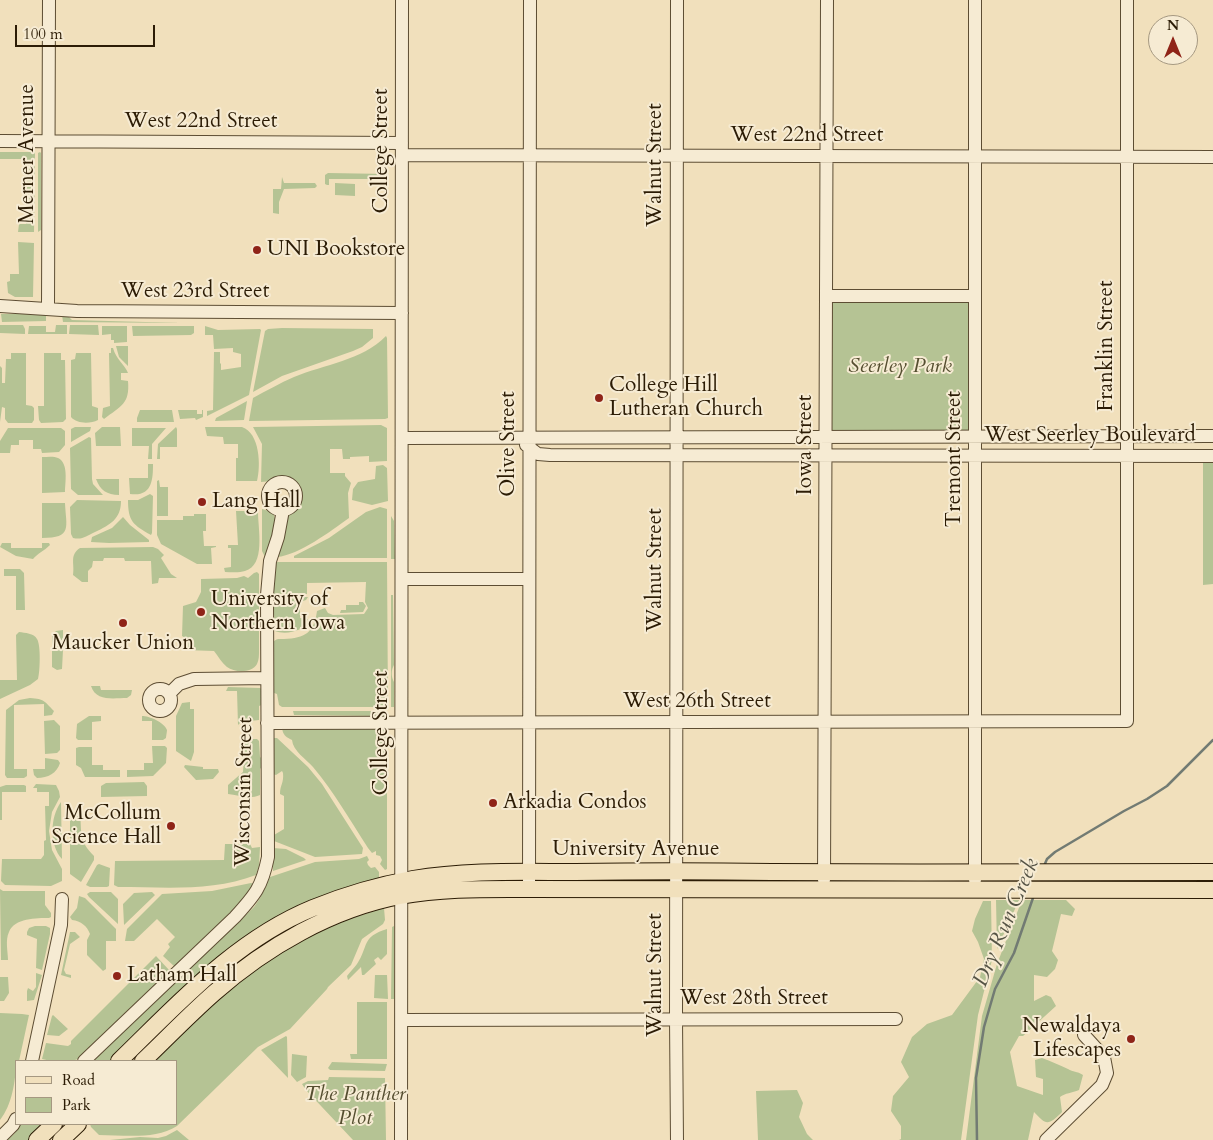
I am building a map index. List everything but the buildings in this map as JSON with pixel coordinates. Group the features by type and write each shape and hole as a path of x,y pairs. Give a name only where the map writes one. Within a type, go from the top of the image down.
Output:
{"main road":[{"name":"University Avenue","path":"144,1060 214,993 251,963 269,952 301,933 402,888 457,874 676,871 1213,872"},
{"name":"University Avenue","path":"120,1060 204,979 239,950 295,916 357,892 402,888 458,890 1213,890"},
{"path":"37,1140 53,1125"},
{"path":"61,1140 77,1125"}],"street":[{"name":"Merner Avenue","path":"48,308 49,0"},
{"name":"College Street","path":"401,1140 402,438 399,314 402,0"},
{"name":"Olive Street","path":"529,889 530,0"},
{"name":"Walnut Street","path":"677,0 677,1140"},
{"name":"Iowa Street","path":"824,890 827,0"},
{"name":"Tremont Street","path":"975,0 975,889"},
{"name":"Franklin Street","path":"1127,0 1127,721"},
{"name":"West 22nd Street","path":"0,141 402,149 530,156 1213,157"},
{"path":"826,296 975,296"},
{"name":"West 23rd Street","path":"0,306 85,311 399,314"},
{"name":"West Seerley Boulevard","path":"402,438 492,437 529,443 676,437 1213,436"},
{"name":"West Seerley Boulevard","path":"529,443 538,454 550,456 1213,456"},
{"name":"Wisconsin Street","path":"85,1060 234,917 261,886 268,857 267,595 270,561 278,537 283,510"},
{"path":"402,579 529,579"},
{"path":"169,694 180,684 194,679 267,678"},
{"name":"West 26th Street","path":"267,723 1127,721"},
{"path":"32,1060 61,925 62,899"},
{"name":"West 28th Street","path":"402,1020 896,1019"},
{"path":"1046,1140 1102,1085 1107,1073 1104,1057 1084,1035"},
{"path":"0,1138 15,1121"}],"green space":[{"path":"0,152 35,152 34,232 18,232 19,224 26,224 27,159 0,159"},
{"path":"40,152 41,230 38,232 38,153"},
{"path":"328,173 387,174 387,179 329,179 329,185 327,185 325,184 325,175"},
{"path":"282,177 284,183 315,183 317,186 315,188 284,189 279,202 279,214 273,213 273,189 281,189"},
{"path":"335,183 355,184 355,196 335,195"},
{"path":"18,242 34,243 33,297 15,297 8,293 7,282 10,281 10,274 19,274"},
{"name":"Seerley Park","path":"826,296 975,296 975,437 826,437"},
{"path":"1,314 44,314 46,321 2,322"},
{"path":"62,315 67,315 72,320 182,323 63,322"},
{"path":"0,325 23,325 25,334 0,333"},
{"path":"56,325 67,325 67,334 28,334 29,326 46,326 46,332 55,332"},
{"path":"70,325 98,325 99,335 69,334"},
{"path":"102,326 127,326 127,342 114,343 114,340 111,340 111,334 102,335"},
{"path":"132,326 194,326 194,333 191,335 133,336"},
{"path":"205,326 218,330 261,330 249,395 207,416 207,411 213,410 214,352 220,352 221,370 241,367 241,354 233,352 233,348 214,349 213,335 205,335"},
{"path":"282,328 373,329 373,338 362,347 282,376 253,392 265,331"},
{"path":"386,336 388,418 249,421 253,398 294,377 354,357"},
{"path":"116,346 128,346 128,366 119,357"},
{"path":"111,348 113,348 128,373 121,373 121,380 128,381 128,389 126,400 123,404 104,419 102,417 103,408 110,406 109,353 111,353"},
{"path":"11,353 26,353 26,405 34,408 34,420 32,423 8,423 5,419 5,408 2,407 0,422 0,366 2,368 2,383 5,383 6,359 11,359"},
{"path":"44,353 61,353 61,360 65,360 66,419 63,422 41,423 39,420 38,406 44,406"},
{"path":"76,353 91,353 92,406 98,408 98,420 91,422 80,422 71,417 71,360 75,359"},
{"path":"247,401 244,420 215,421 216,418"},
{"path":"140,410 172,410 174,422 137,422"},
{"path":"178,410 197,410 197,414 202,414 203,410 203,417 196,420 195,418 180,419"},
{"path":"381,425 387,428 387,461 369,462 369,456 343,459 342,449 330,449 330,473 345,473 345,476 351,483 348,493 349,518 305,547 277,557 288,513 297,506 299,492 295,483 287,478 261,482 262,444 253,427"},
{"path":"75,427 91,427 90,431 71,442 71,429"},
{"path":"102,427 120,427 121,446 96,446 95,433"},
{"path":"176,427 177,447 160,447 160,459 157,459 158,444"},
{"path":"205,427 242,427 248,430 253,436 258,451 259,467 257,481 236,481 238,444 224,444 223,437 207,436"},
{"path":"8,428 61,428 65,431 65,445 59,452 42,453 41,449 33,449 33,440 19,440 19,445 11,445 10,453 0,453 0,441"},
{"path":"132,428 166,428 152,444 152,459 148,459 149,446 132,446"},
{"path":"89,437 91,438 93,484 103,495 78,495 71,489 70,448"},
{"path":"1213,455 1213,584 1203,585 1203,456"},
{"path":"42,457 55,457 64,464 66,473 65,492 42,493"},
{"path":"148,464 153,464 150,486 143,493 130,494 129,478 148,478"},
{"path":"383,465 387,468 388,501 372,505 352,500 353,489 358,482 375,479 376,466"},
{"path":"96,479 119,479 119,495 104,491"},
{"path":"159,480 160,487 168,487 168,516 157,516 157,481"},
{"path":"150,494 153,496 151,535 133,522 129,513 128,500 138,500"},
{"path":"77,500 121,501 119,512 114,521 84,537 73,538 71,534 70,507"},
{"path":"42,503 65,503 66,530 59,536 42,538"},
{"path":"380,507 387,509 387,558 294,558 294,556 329,538 366,512"},
{"path":"262,509 272,512 275,522 274,534 265,557 262,551"},
{"path":"236,511 258,512 258,554 256,562 245,571 225,572 224,568 231,567 231,548 228,548 228,545 238,545"},
{"path":"194,514 206,514 206,531 203,531 204,546 216,546 211,548 212,564 197,564 161,544 157,535 157,520 183,520 183,516 194,516"},
{"path":"391,516 394,521 395,559 391,559"},
{"path":"123,517 149,542 91,542 92,537 112,528"},
{"path":"2,543 11,543 11,548 42,548 42,543 49,543 50,545 33,559 16,556 0,547"},
{"path":"153,547 164,555 161,558 171,574 177,578 159,578 158,583 152,584 151,561 125,561 124,558 104,558 103,561 93,561 92,567 88,571 88,582 82,582 73,575 73,557 80,548"},
{"path":"277,562 387,562 388,707 282,707 279,705 277,694 274,693 273,642 278,639 303,636 314,625 317,611 325,608 328,613 333,615 364,614 368,608 365,602 366,582 307,583 307,594 274,594 274,565"},
{"path":"4,569 20,569 24,573 25,610 16,610 16,576 4,576"},
{"path":"257,572 259,574 259,654 255,667 243,671 234,670 225,665 214,651 185,650 184,648 188,642 182,636 183,606 196,602 201,592 201,579 237,578 244,576 248,578"},
{"path":"391,595 393,595 394,665 392,678 394,682 394,707 391,707"},
{"path":"274,597 308,597 300,602 300,618 308,619 303,627 299,630 284,633 275,631"},
{"path":"359,602 363,602 366,606 363,612 340,613 341,610 346,610 346,605 359,605"},
{"path":"63,630 63,638 59,644 63,650 62,669 57,670 52,667 52,635 56,631"},
{"path":"19,632 32,634 37,639 40,652 38,679 30,685 0,699 0,680 17,680 16,635"},
{"path":"91,686 100,686 101,690 132,690 131,695 127,698 106,698 97,695"},
{"path":"228,687 260,688 264,691 264,704 259,706 259,720 241,722 238,725 237,691 226,691"},
{"path":"30,698 44,701 54,711 52,715 44,716 44,704 14,705 14,769 27,769 27,776 24,778 7,778 5,775 6,710 19,700"},
{"path":"190,702 190,709 194,709 194,752 191,761 176,751 176,716 182,703"},
{"path":"293,711 385,711 387,714 385,716 294,715"},
{"path":"89,716 101,716 101,721 92,722 92,740 78,740 76,738 77,724"},
{"path":"142,716 152,718 163,724 167,730 166,738 163,740 152,740 152,721 142,721"},
{"path":"282,719 387,729 387,869 385,870 380,864 382,860 380,856 376,855 376,851 372,853 368,848 342,806 321,777 297,751 292,740 284,734"},
{"path":"54,720 60,726 60,750 57,753 45,754 44,721"},
{"path":"273,738 277,738 308,767 322,784 363,848 362,854 315,857 274,841 274,835 284,829 284,796 280,794 283,779 282,771 276,775 273,774"},
{"path":"245,739 257,739 259,741 260,757 264,760 264,764 260,769 260,795 252,797 228,794 228,785 243,772"},
{"path":"152,746 165,746 167,748 166,763 153,776 127,777 127,770 144,770 144,763 153,763"},
{"path":"92,747 92,765 103,765 103,770 120,770 120,777 85,777 81,768 76,765 76,748"},
{"path":"45,758 58,760 60,763 57,770 52,774 37,778 34,775 33,769 45,769"},
{"path":"185,765 203,767 203,769 218,769 219,772 213,779 196,780 184,767"},
{"path":"144,782 147,786 147,796 101,797 101,786 106,783"},
{"path":"36,784 56,785 59,791 60,797 52,812 49,831 52,850 62,869 62,881 51,886 5,885 1,881 2,859 41,859 44,855 44,841 46,840 45,806 49,806 49,792 37,792 37,788 33,788"},
{"path":"24,785 26,786 26,792 2,792 2,820 0,820 0,787"},
{"path":"61,802 62,859 53,839 53,823 57,808"},
{"path":"70,812 80,812 83,840 94,856 94,860 81,882 70,874"},
{"path":"225,844 250,844 252,848 260,847 259,866 256,875 222,884 205,886 153,888 118,887 114,885 115,861 224,860"},
{"path":"273,848 286,849 306,860 273,871"},
{"path":"367,856 369,860 367,862 368,865 371,868 375,867 379,872 379,880 315,902 158,1016 112,1060 94,1060 254,907 270,877 315,862 359,859"},
{"path":"97,865 110,868 109,886 90,887 86,885"},
{"path":"254,884 244,901 175,967 163,956 170,947 168,944 175,937 157,919 134,941 125,941 127,929 162,894 212,891"},
{"path":"0,889 3,891 45,891 45,905 51,913 49,918 21,921 12,927 7,939 8,960 1,960"},
{"path":"90,892 111,892 118,899 118,924 89,897 87,894"},
{"path":"152,892 155,895 124,925 123,904 134,893"},
{"path":"79,896 85,898 116,929 116,941 106,941 106,969 103,971 87,955 87,940 90,934 87,929 83,924 72,920 70,917 77,908"},
{"path":"996,900 1019,900 997,949"},
{"path":"1022,900 1066,900 1075,909 1072,916 1061,914 1052,951 1058,960 1055,969 1047,977 1034,975 1034,1001 1046,995 1051,997 1056,1006 1023,1036 1019,1036 1010,1052 1017,1086 1043,1095 1043,1079 1036,1077 1035,1060 1042,1058 1083,1075 1079,1090 1060,1097 1062,1112 1053,1120 1050,1122 1044,1121 1034,1112 1028,1140 966,1140 982,1016 997,964"},
{"path":"983,901 991,901 992,960 978,1015 961,1140 899,1140 901,1139 901,1126 891,1111 893,1096 909,1077 901,1062 912,1037 927,1024 952,1015 980,977 984,959 972,931"},
{"path":"384,908 385,920 383,924 362,939 351,965 290,1029 258,1047 177,1126 159,1133 139,1136 99,1135 91,1127 90,1125 178,1125 178,1060 152,1060 232,985 290,945 346,920"},
{"path":"35,926 50,928 42,970 36,968 37,939 27,935 29,928"},
{"path":"394,926 394,999 391,999 392,927"},
{"path":"387,929 387,954 381,960 378,957 374,960 376,964 364,975 362,975 361,967 348,980 347,976 361,958 369,939 373,935"},
{"path":"70,932 75,932 80,937 70,944 64,970 66,974 71,975 71,978 61,975"},
{"path":"156,956 170,971 80,1058 76,1060 42,1059 46,1043 68,1046 71,1044 71,1041"},
{"path":"36,973 42,975 34,1000 27,1001 28,988 33,991 36,987"},
{"path":"375,975 387,975 388,999 374,998"},
{"path":"0,977 8,977 9,993 4,1001 0,1001"},
{"path":"357,1002 387,1002 387,1059 351,1059 350,1054 357,1054"},
{"path":"0,1013 29,1015 19,1060 15,1060 15,1076 8,1107 0,1120"},
{"path":"53,1015 68,1029 59,1036 47,1035"},
{"path":"287,1037 288,1078 261,1050"},
{"path":"292,1054 307,1056 306,1077 297,1082 291,1075"},
{"path":"332,1062 387,1064 385,1071 330,1070 328,1068"},
{"name":"The Panther Plot","path":"329,1077 385,1078 386,1140 353,1140 302,1084 308,1081 328,1080"},
{"path":"797,1090 803,1103 799,1117 807,1134 813,1140 758,1140 756,1091"},
{"path":"19,1125 45,1125 29,1140 7,1140 14,1134"},
{"path":"177,1130 189,1140 110,1140 140,1137 158,1138"}],"waterway":[{"name":"Dry Run Creek","path":"1044,866 1047,859 1055,852 1167,786 1213,740"},
{"name":"Dry Run Creek","path":"977,1140 976,1078 984,1027 995,989 1014,953 1034,895"}],"place":[{"name":"UNI Bookstore","path":"257,250"},
{"name":"College Hill Lutheran Church","path":"599,398"},
{"name":"Lang Hall","path":"202,502"},
{"name":"University of Northern Iowa","path":"201,612"},
{"name":"Maucker Union","path":"123,623"},
{"name":"Arkadia Condos","path":"493,803"},
{"name":"McCollum Science Hall","path":"171,826"},
{"name":"Latham Hall","path":"117,976"},
{"name":"Newaldaya Lifescapes","path":"1131,1039"}]}
